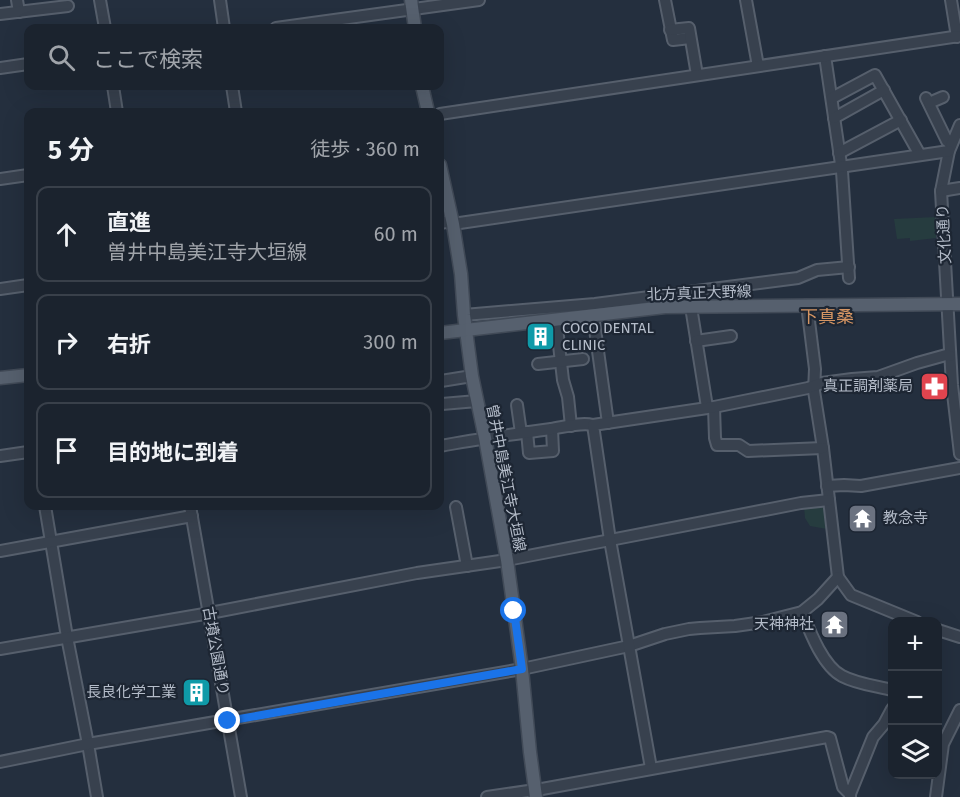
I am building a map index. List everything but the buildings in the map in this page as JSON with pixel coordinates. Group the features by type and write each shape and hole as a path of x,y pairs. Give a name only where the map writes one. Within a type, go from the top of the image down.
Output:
{"main road":[{"path":"412,5 415,24"},
{"path":"423,90 427,108"},
{"name":"曽井中島美江寺大垣線","path":"444,183 461,274 472,376 507,560 536,793"},
{"name":"北方真正大野線","path":"444,333 665,307 954,304"},
{"path":"0,378 24,375"}],"street":[{"path":"17,0 19,12"},
{"path":"100,0 104,24"},
{"path":"220,0 223,24"},
{"path":"300,24 412,5 478,0"},
{"path":"665,0 670,30 689,28 697,75"},
{"path":"747,0 758,66"},
{"path":"444,113 958,36 951,0"},
{"path":"0,14 52,4 68,6"},
{"path":"464,315 629,300 798,278 817,270 849,272 841,166 825,56"},
{"path":"0,68 24,65"},
{"path":"832,98 875,75 920,155"},
{"path":"114,90 116,108"},
{"path":"233,90 235,108"},
{"path":"834,118 884,90"},
{"path":"444,222 453,224 920,155 950,147 928,101 943,97"},
{"path":"839,153 901,120"},
{"name":"文化通り","path":"960,125 950,147 941,191 954,304 951,356 956,385 960,454"},
{"path":"0,179 24,176"},
{"path":"941,191 960,188"},
{"path":"0,289 24,286"},
{"path":"807,305 815,369 814,391 838,577 851,595 907,617"},
{"path":"691,306 717,445 739,445 748,451 823,448"},
{"path":"593,315 608,423"},
{"path":"556,319 562,380 568,397 571,426"},
{"path":"696,341 731,336"},
{"path":"444,445 710,407 822,383 878,377 917,363 946,355 951,356"},
{"path":"537,364 583,359"},
{"path":"444,381 472,376"},
{"path":"444,404 477,400"},
{"path":"516,405 529,453 553,451 552,429"},
{"path":"593,425 610,540 651,768"},
{"path":"0,456 24,453"},
{"path":"827,486 844,484 861,486 960,468"},
{"path":"0,650 417,573 507,560 801,503 829,500"},
{"path":"456,507 467,566"},
{"path":"46,510 97,797"},
{"path":"0,551 191,511"},
{"name":"古墳公園通り","path":"191,511 241,797"},
{"path":"0,762 88,744 522,669 629,646 665,634 700,627 735,627 764,622 802,612 818,599 838,577"},
{"path":"802,612 830,666 838,673 855,681 888,689"},
{"path":"942,631 960,637"},
{"path":"942,740 960,710"},
{"path":"487,797 536,793 651,768 827,737 830,738 843,787 850,795 873,737 888,726"},
{"path":"936,797 937,779"}],"green space":[{"path":"936,217 936,238 910,241 910,238 897,239 894,219"},
{"path":"826,503 827,529 810,526 805,518 804,506"}],"place":[{"name":"COCO DENTAL CLINIC","path":"541,337"},
{"name":"真正調剤薬局","path":"934,386"},
{"name":"教念寺","path":"862,518"},
{"name":"天神神社","path":"835,624"},
{"name":"長良化学工業","path":"197,692"}],"district":[{"name":"下真桑","path":"827,317"}],"route":[{"path":"228,721 522,669 514,611"}]}
